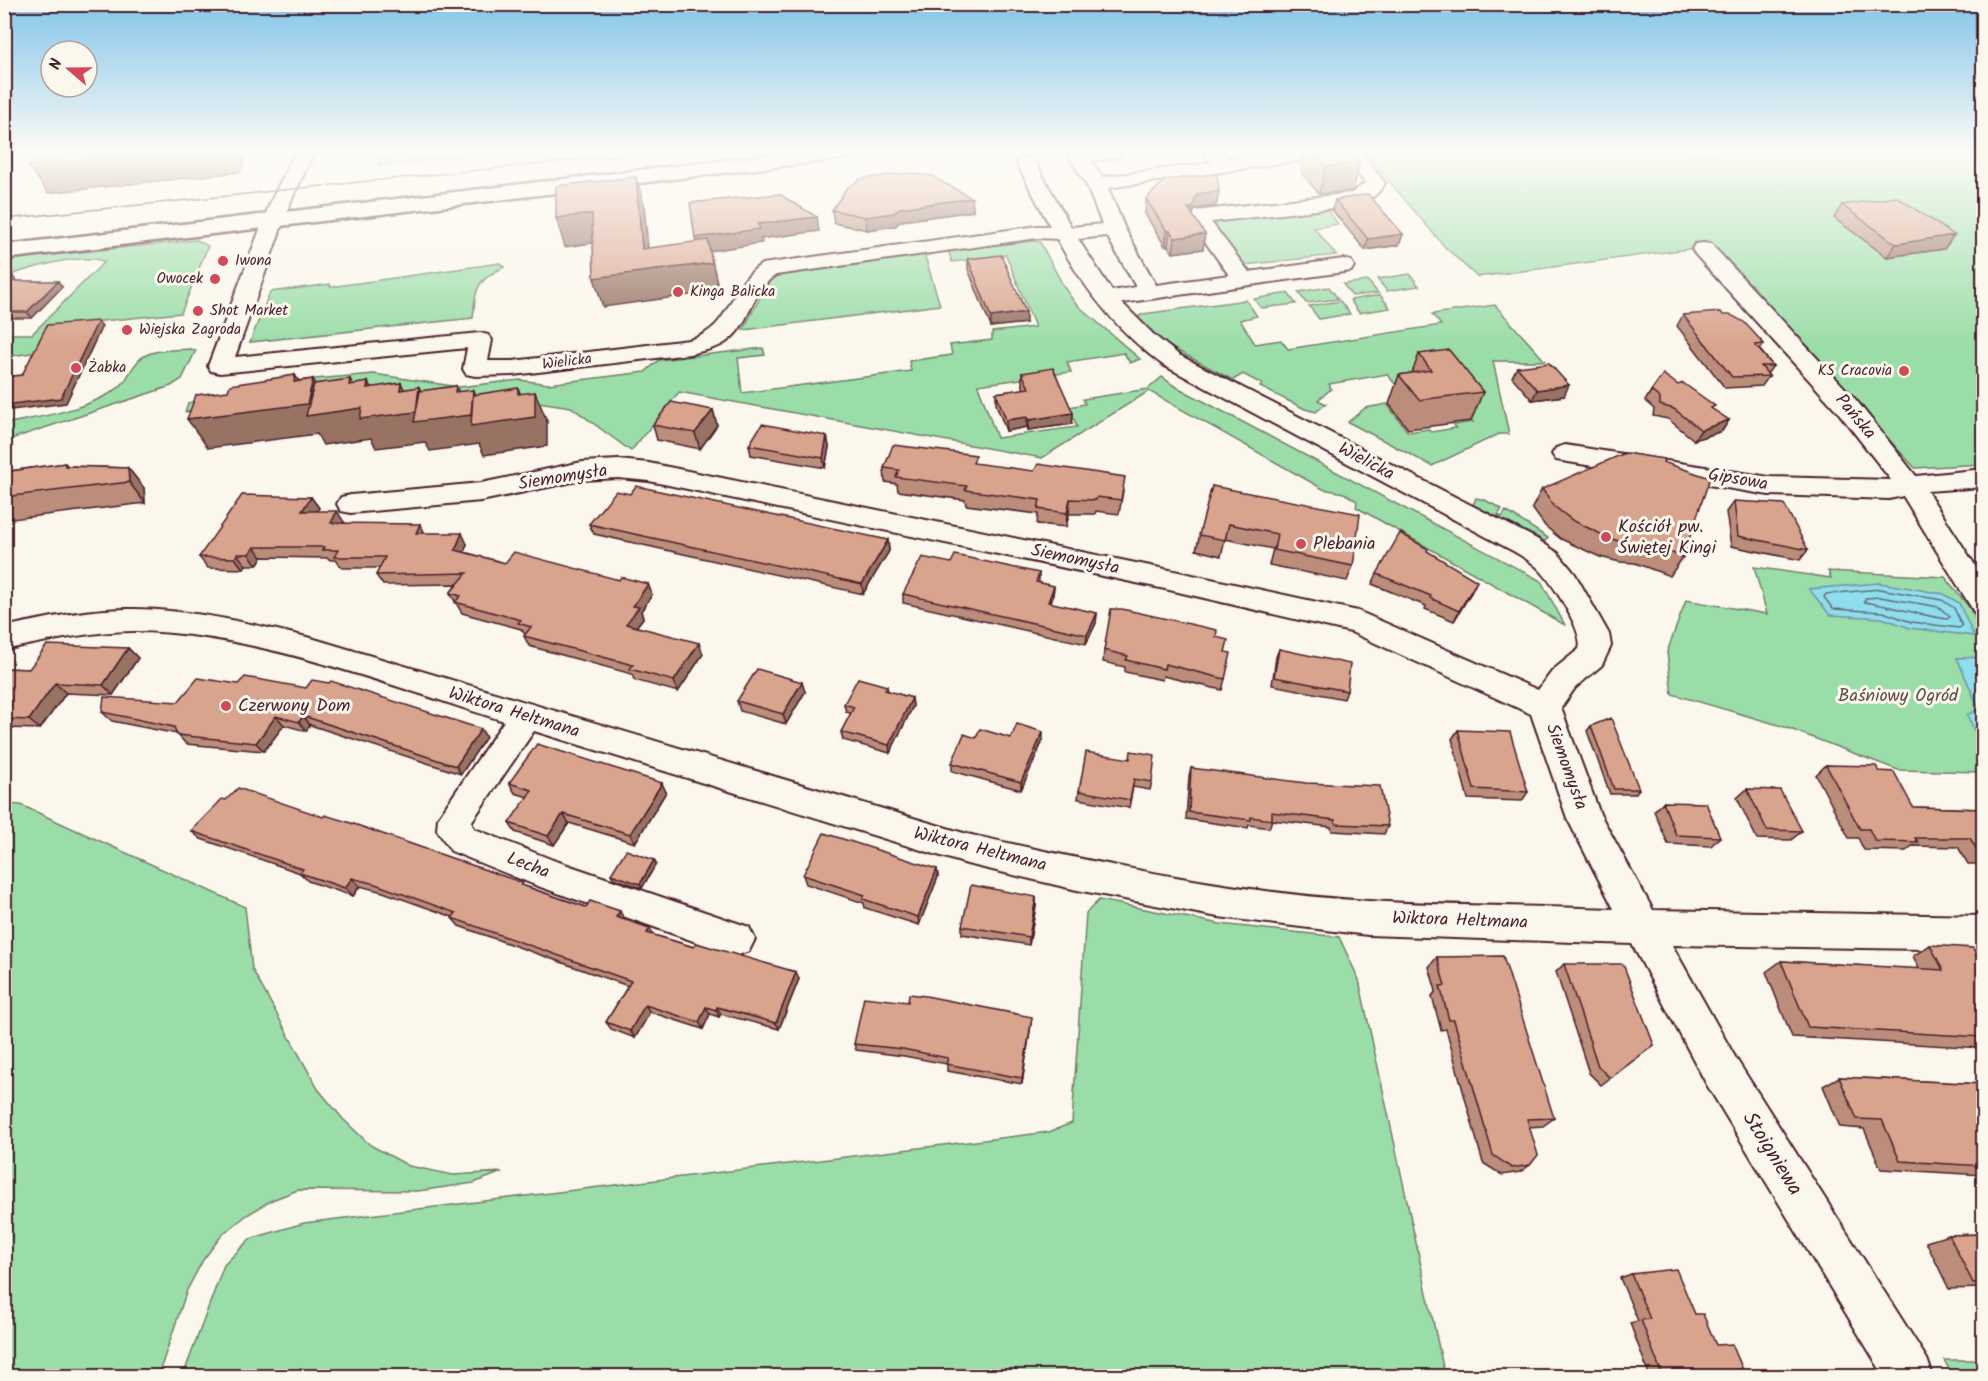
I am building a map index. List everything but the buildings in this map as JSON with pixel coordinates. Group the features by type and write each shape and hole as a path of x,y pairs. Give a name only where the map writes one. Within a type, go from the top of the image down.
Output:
{"main road":[{"path":"4,236 215,217"},
{"path":"4,252 240,217"}],"street":[{"name":"Wielicka","path":"275,217 220,366 480,340 475,369 513,368 690,347 722,335 728,328 751,283 770,269 1038,232 1065,234 1114,229"},
{"name":"Wielicka","path":"1056,217 1119,314 1149,346 1171,360 1525,545 1548,560 1565,581 1594,634 1596,646 1591,657 1564,679 1544,706"},
{"path":"1109,217 1149,291"},
{"path":"1202,217 1201,222 1243,279"},
{"name":"Pańska","path":"1703,249 1846,406 1911,487 1983,604"},
{"path":"1107,297 1343,266"},
{"name":"Gipsowa","path":"1565,454 1769,486 1888,490 1934,481 1983,478"},
{"name":"Siemomysła","path":"351,504 482,492 582,471 618,469 649,472 1165,579 1358,622 1544,706 1584,818 1642,927"},
{"name":"Wiktora Heltmana","path":"4,639 50,628 108,621 152,621 256,636 311,650 967,849 1077,874 1218,901 1368,918 1642,927 1983,933"},
{"name":"Lecha","path":"526,716 454,818 454,831 463,840 548,874 736,939"},
{"name":"Stoigniewa","path":"1642,927 1721,1071 1910,1377"}],"green space":[{"path":"1333,217 1338,224 1314,228 1336,255 1244,265 1215,226 1220,219"},
{"name":"KS Cracovia","path":"1420,217 1983,217 1983,464 1915,468 1711,246 1477,277 1445,247"},
{"path":"197,240 208,246 181,313 53,326 38,352 5,357 4,334 32,334 105,261 67,260 5,276 5,260"},
{"path":"1040,242 1075,303 1140,359 1130,363 1124,353 1067,362 1071,372 978,385 997,438 1077,427 1069,407 1085,404 1083,399 1148,389 1162,377 1173,385 1541,581 1565,625 1356,507 1357,501 1344,493 1323,489 1149,391 1042,458 679,392 631,451 571,407 532,401 249,401 185,412 188,403 255,384 374,374 459,387 520,380 548,384 645,372 659,360 763,348 765,355 738,358 742,393 911,371 909,361 952,355 950,345 992,340 992,332 1035,327 1006,255 952,262 948,250"},
{"path":"923,250 940,305 743,330 773,273"},
{"path":"500,263 504,267 482,281 476,292 473,318 250,342 270,292 330,284 330,287"},
{"path":"1410,274 1419,286 1387,291 1377,279"},
{"path":"1368,281 1378,293 1352,296 1343,284"},
{"path":"1329,287 1338,299 1306,303 1298,292"},
{"path":"1288,293 1296,304 1261,308 1254,299"},
{"path":"1380,295 1390,308 1359,313 1350,300"},
{"path":"1246,300 1257,316 1240,320 1255,344 1281,340 1288,349 1441,325 1432,314 1495,305 1545,361 1493,361 1509,434 1499,434 1432,466 1348,422 1365,408 1387,404 1408,432 1428,429 1431,432 1456,428 1454,425 1473,422 1439,377 1395,384 1387,374 1329,384 1331,389 1318,400 1326,404 1316,412 1260,387 1262,384 1243,374 1233,380 1161,342 1136,318 1143,314"},
{"path":"1340,301 1350,314 1319,319 1309,306"},
{"path":"196,350 182,379 171,386 5,441 5,424 57,413 95,401 120,386 140,359 150,353"},
{"path":"1476,498 1502,509 1498,515 1502,517 1506,511 1548,538 1545,541 1473,505"},
{"name":"Baśniowy Ogród","path":"1754,567 1831,578 1828,571 1945,577 1969,607 1983,633 1983,772 1898,770 1782,726 1672,694 1667,652 1686,600 1767,614"},
{"path":"5,804 21,805 245,907 252,969 318,1089 343,1119 370,1145 409,1166 453,1175 502,1172 474,1183 418,1191 298,1190 272,1200 247,1215 222,1235 203,1260 187,1290 158,1376 5,1376"},
{"path":"1099,900 1220,924 1339,937 1359,980 1445,1376 183,1376 224,1265 250,1239 304,1223 1049,1132 1072,1123 1086,913"},
{"path":"1944,1360 1983,1360 1983,1376 1953,1376"}],"water":[{"path":"1880,583 1944,594 1959,603 1974,636 1910,628 1882,618 1830,615 1809,589"},
{"path":"1983,657 1983,744 1981,744 1967,715 1979,709 1957,658"}],"tram line":[{"path":"4,219 19,217"}],"place":[{"name":"Iwona","path":"223,261"},
{"name":"Owocek","path":"215,279"},
{"name":"Kinga Balicka","path":"678,292"},
{"name":"Shot Market","path":"198,311"},
{"name":"Wiejska Zagroda","path":"127,330"},
{"name":"Żabka","path":"76,368"},
{"name":"KS Cracovia","path":"1904,371"},
{"name":"Kościół pw. Świętej Kingi","path":"1606,537"},
{"name":"Plebania","path":"1301,544"},
{"name":"Czerwony Dom","path":"226,706"}]}
